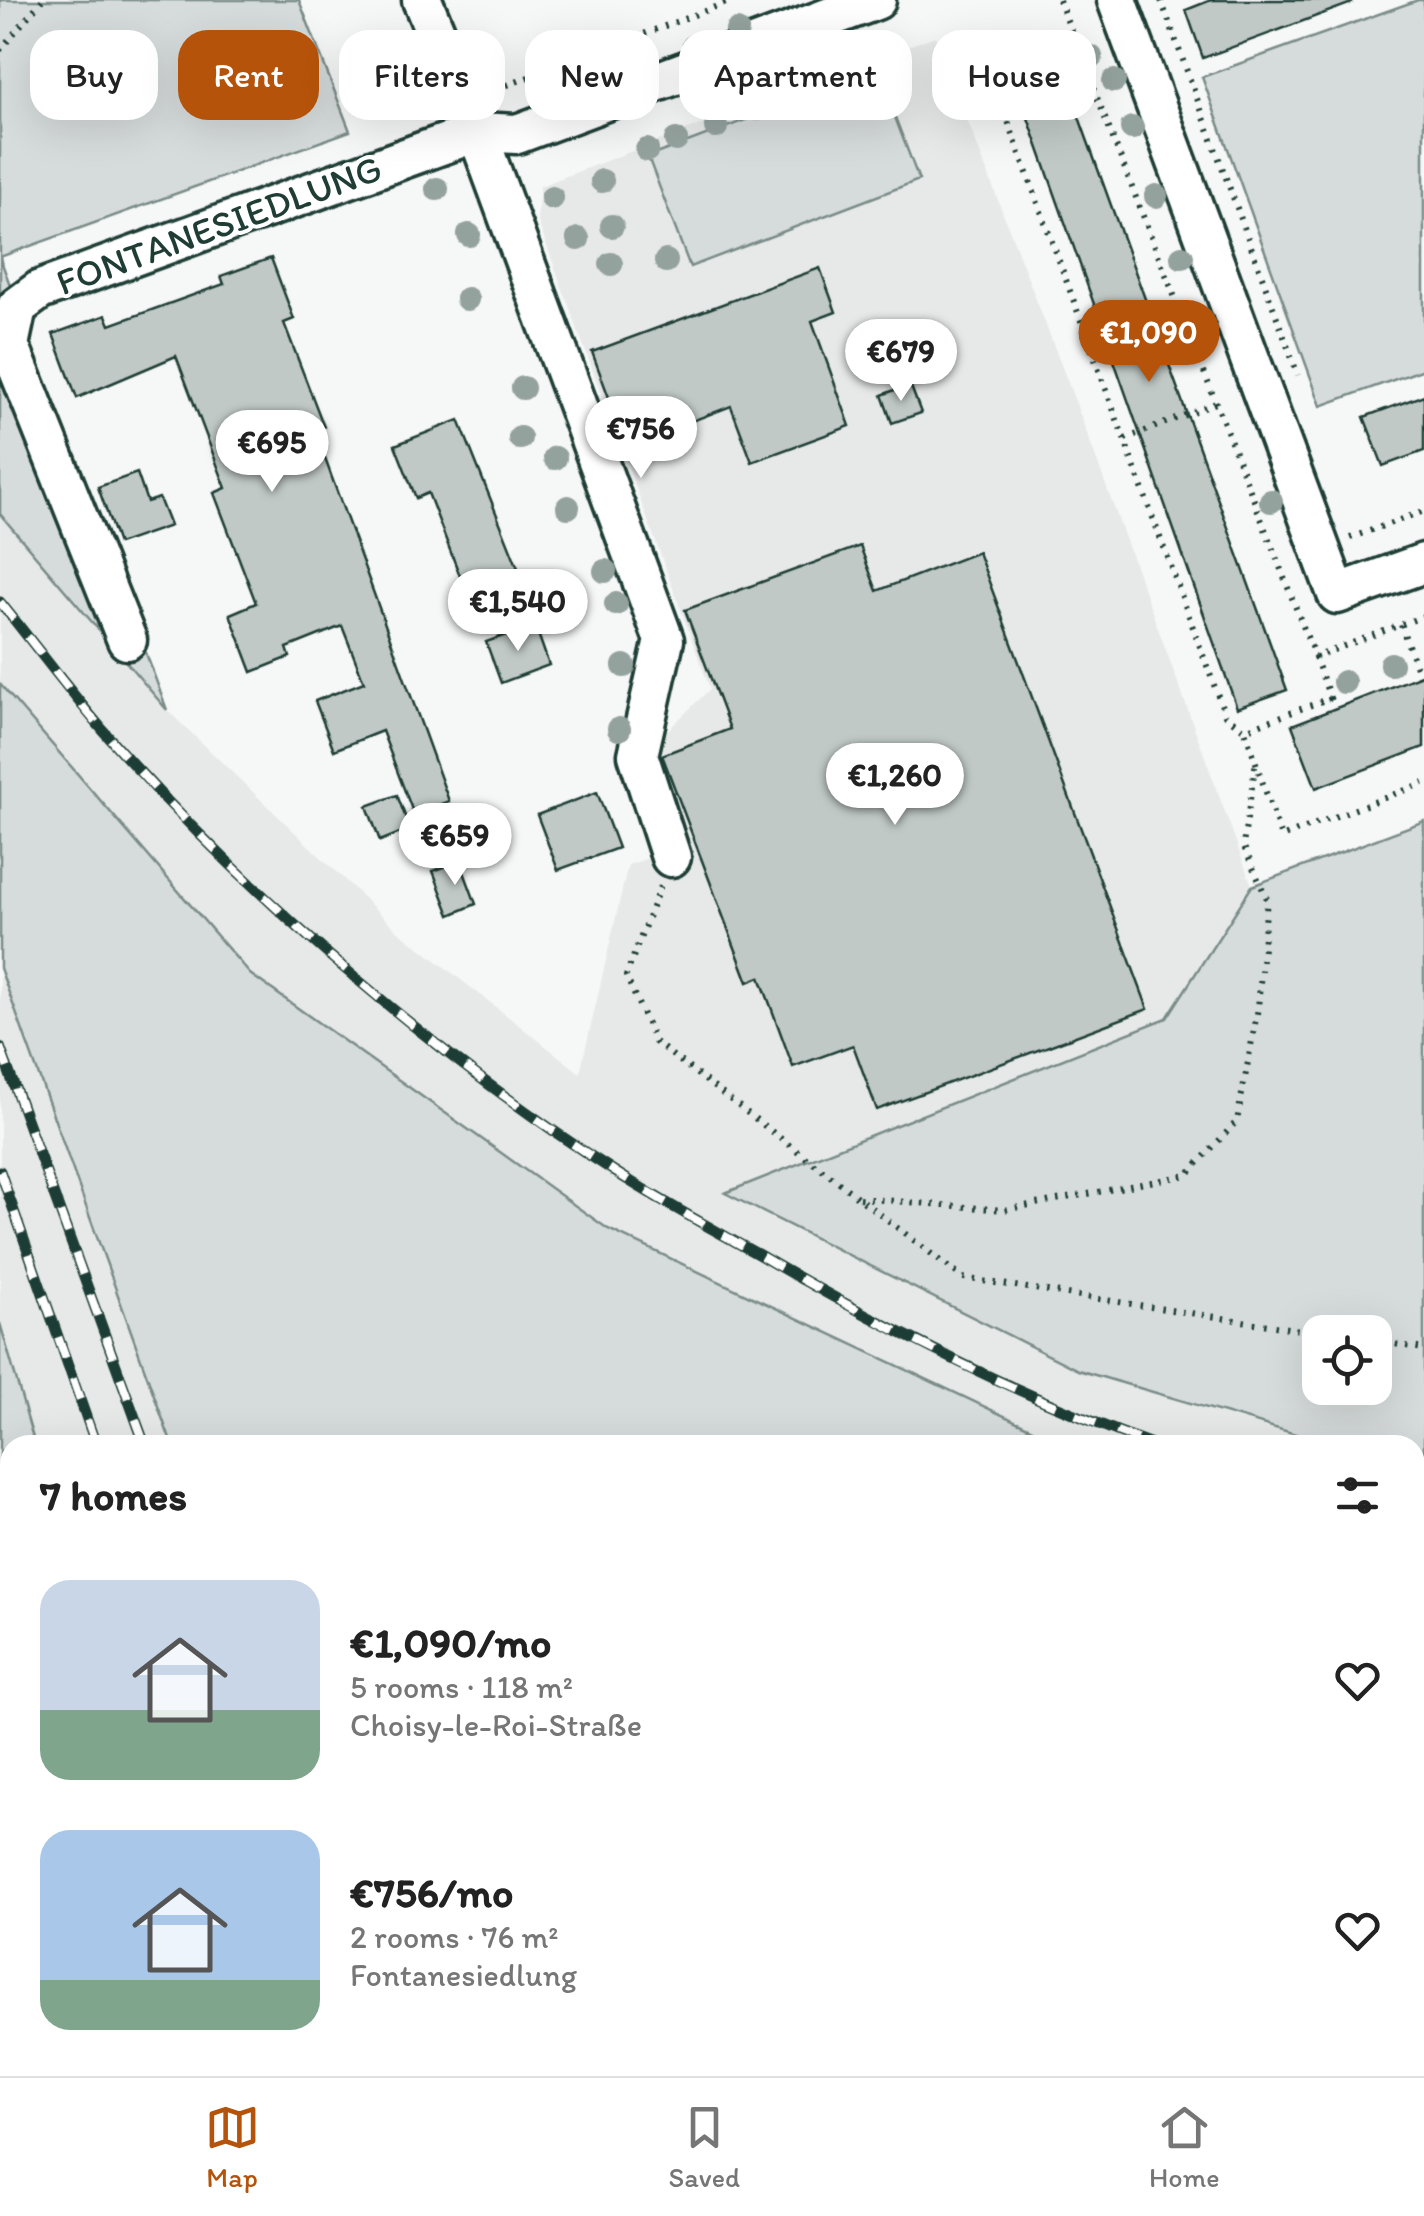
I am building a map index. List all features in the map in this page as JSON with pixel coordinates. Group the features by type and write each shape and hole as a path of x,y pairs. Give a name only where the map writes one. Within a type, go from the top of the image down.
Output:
{"street":[{"path":"422,0 434,30"},
{"name":"FONTANESIEDLUNG","path":"478,120 518,134 876,0"},
{"path":"1117,0 1336,594 1424,563"},
{"name":"FONTANESIEDLUNG","path":"127,640 9,345 17,307 40,290 462,120"},
{"path":"470,120 664,640 638,756 671,857"}],"path":[{"path":"0,50 42,0"},
{"path":"505,101 734,0"},
{"path":"1161,0 1302,388"},
{"path":"1008,120 1226,715 1245,730 1281,837 1424,782"},
{"path":"1125,439 1216,403"},
{"path":"1320,549 1424,511"},
{"path":"1350,518 1356,536"},
{"path":"1401,625 1419,676"},
{"path":"1315,657 1334,708"},
{"path":"1245,730 1330,698"},
{"path":"858,1198 1004,1210 1188,1175 1237,1121 1258,1008 1267,899 1243,845 1256,760"},
{"path":"671,857 626,976 655,1042 963,1278 1302,1330"},
{"path":"1392,1344 1424,1349"}],"shaded area":[{"path":"0,0 299,0 311,30 178,30 178,120 319,120 319,51 339,103 339,120 346,120 350,131 0,257"},
{"path":"1424,0 1424,369 1321,406 1202,77"},
{"path":"932,37 932,120 967,120 1075,401 1252,886 1167,1018 726,1192 1078,1370 1299,1435 1045,1435 608,1229 249,974 0,684 0,514 167,710 396,929 580,1073 628,865 652,857 621,776 710,689 537,219 540,186 714,120 912,120 912,45"},
{"path":"745,120 896,120 919,180 690,267 648,157"},
{"path":"0,258 167,710 0,514"},
{"path":"0,684 250,974 608,1229 1045,1435 168,1435 0,968"},
{"path":"1424,821 1424,1435 1299,1435 1078,1370 725,1193 1167,1018 1252,886"},
{"path":"0,968 168,1435 32,1435 0,1323"},
{"path":"0,1323 32,1435 0,1435"}],"building":[{"path":"1211,0 1352,3 1203,58 1186,10"},
{"path":"1029,120 1080,120 1287,690 1237,708"},
{"path":"271,258 294,319 284,323 324,427 315,431 449,801 414,815 382,731 334,750 315,701 364,682 342,626 287,648 290,657 252,672 230,614 256,603 214,493 226,488 176,356 77,398 53,334 106,315 110,325 224,284 221,276"},
{"path":"820,268 836,312 812,321 850,426 752,462 731,406 627,446 592,352"},
{"path":"910,384 921,413 892,423 882,395"},
{"path":"1424,395 1424,451 1383,466 1364,417"},
{"path":"459,420 518,568 465,589 428,493 416,498 395,445"},
{"path":"137,473 147,502 159,498 170,526 118,544 98,487"},
{"path":"860,546 877,591 978,552 1148,1009 877,1110 853,1045 793,1067 760,977 748,982 662,755 730,729 685,610"},
{"path":"535,625 549,665 501,683 486,642"},
{"path":"1424,674 1424,747 1316,788 1292,725"},
{"path":"597,792 618,848 558,870 537,815"},
{"path":"397,795 410,829 380,841 367,806"},
{"path":"460,861 476,904 450,915 433,871"}],"railway":[{"path":"0,602 112,741 238,872 360,982 489,1084 635,1184 857,1310 1002,1383 1127,1435"},
{"path":"0,1047 141,1435"},
{"path":"0,1171 92,1435"}]}
